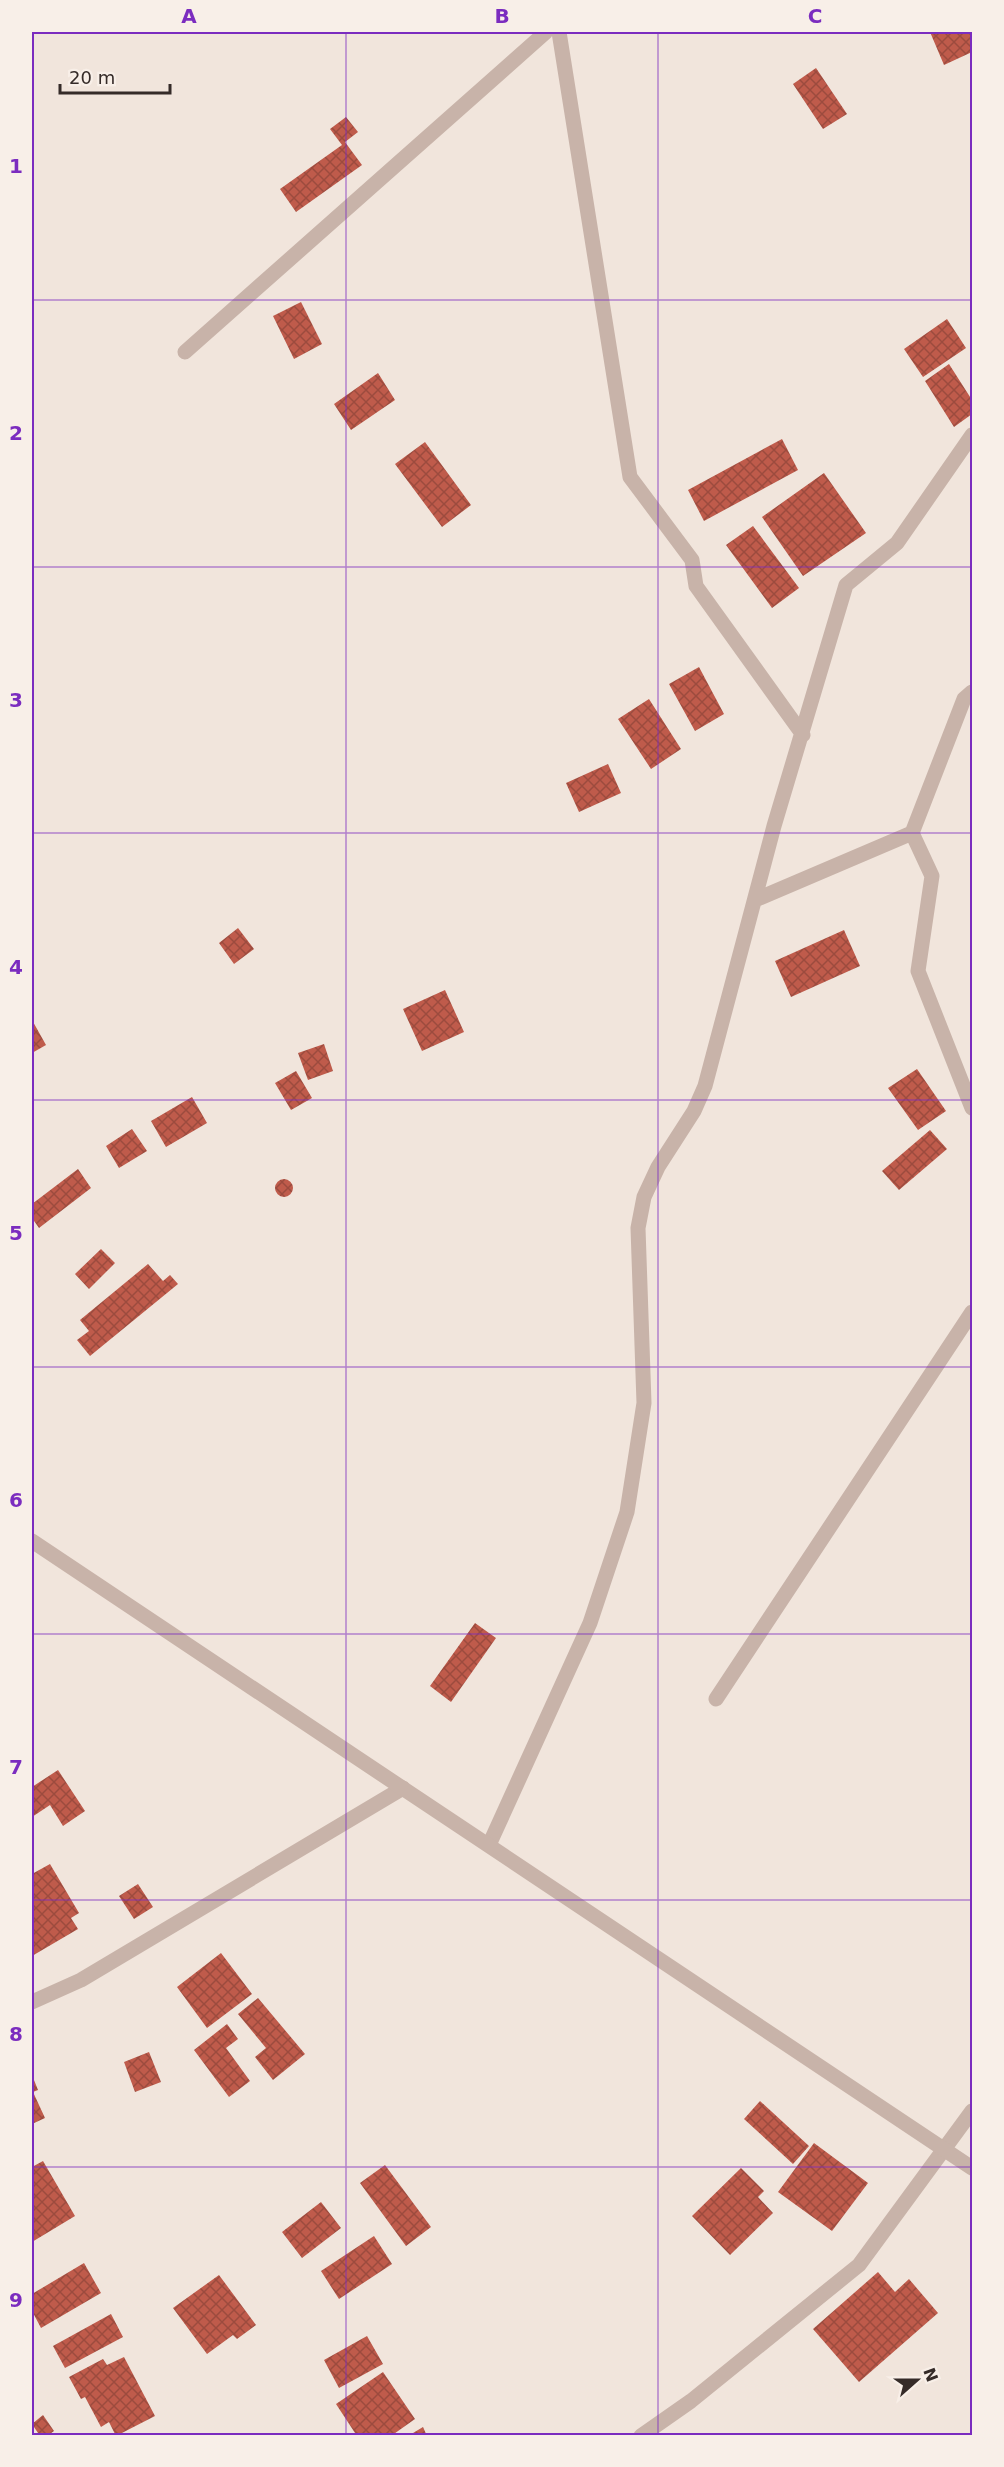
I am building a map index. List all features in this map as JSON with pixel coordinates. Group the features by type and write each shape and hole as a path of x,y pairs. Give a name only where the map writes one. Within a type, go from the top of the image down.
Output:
{"street":[{"path":"186,352 546,32"},
{"path":"559,32 630,477 692,560 696,586 803,735"},
{"path":"489,1845 590,1623 627,1512 644,1403 638,1228 644,1197 658,1167 694,1111 705,1086 755,900 846,585 897,543 972,435"},
{"path":"755,900 912,833 964,699 972,692"},
{"path":"912,833 932,876 918,971 972,1107"},
{"path":"716,1699 972,1312"},
{"path":"32,1541 972,2168"},
{"path":"32,2002 81,1980 403,1788"},
{"path":"641,2436 691,2400 859,2265 946,2150 972,2111"}],"building":[{"path":"930,32 972,32 972,52 944,65"},
{"path":"816,68 847,114 823,129 793,84"},
{"path":"346,117 358,132 345,142 362,165 296,212 280,189 342,145 330,129"},
{"path":"301,302 322,344 294,359 273,316"},
{"path":"947,319 966,348 923,377 904,349"},
{"path":"949,364 972,400 972,414 954,427 925,381"},
{"path":"378,373 395,400 351,430 334,404"},
{"path":"782,439 798,470 704,521 688,490"},
{"path":"425,442 471,505 442,527 395,464"},
{"path":"824,473 866,533 803,576 762,517"},
{"path":"753,526 799,588 772,608 726,545"},
{"path":"699,667 724,714 695,731 669,684"},
{"path":"649,699 681,749 651,769 618,719"},
{"path":"608,764 621,793 579,812 566,783"},
{"path":"238,928 254,949 234,964 219,943"},
{"path":"844,930 860,966 791,997 775,961"},
{"path":"445,990 464,1032 422,1051 403,1009"},
{"path":"32,1020 46,1045 32,1053"},
{"path":"324,1044 333,1071 308,1080 298,1053"},
{"path":"917,1069 946,1111 918,1130 888,1088"},
{"path":"296,1071 312,1098 291,1110 275,1083"},
{"path":"192,1097 207,1123 166,1147 151,1121"},
{"path":"132,1129 147,1151 119,1168 106,1146"},
{"path":"930,1130 947,1149 899,1190 882,1171"},
{"path":"78,1169 91,1188 39,1228 32,1218 32,1204"},
{"path":"284,1179 290,1182 293,1188 290,1194 284,1197 278,1194 275,1188 278,1182"},
{"path":"101,1249 115,1263 89,1289 75,1274"},
{"path":"148,1264 163,1281 170,1275 178,1284 90,1356 77,1340 89,1331 80,1320"},
{"path":"475,1623 496,1638 451,1702 430,1686"},
{"path":"58,1770 85,1811 63,1826 50,1805 32,1817 32,1787"},
{"path":"50,1864 79,1913 71,1918 78,1929 32,1956 32,1874"},
{"path":"138,1884 153,1907 134,1919 119,1896"},
{"path":"221,1953 252,1994 207,2028 177,1987"},
{"path":"258,1998 305,2054 273,2080 255,2057 266,2048 238,2014"},
{"path":"227,2024 238,2039 226,2048 250,2081 229,2097 194,2050"},
{"path":"149,2052 161,2082 135,2092 124,2062"},
{"path":"32,2075 38,2090 33,2092 45,2118 32,2124"},
{"path":"760,2101 809,2146 793,2164 744,2119"},
{"path":"814,2143 868,2183 832,2231 778,2192"},
{"path":"43,2161 75,2216 32,2242 32,2167"},
{"path":"385,2165 431,2227 406,2246 360,2183"},
{"path":"741,2168 764,2191 758,2197 773,2213 730,2255 692,2216"},
{"path":"321,2202 341,2228 302,2258 282,2232"},
{"path":"374,2236 392,2264 339,2299 321,2271"},
{"path":"84,2263 101,2293 41,2328 32,2311 32,2294"},
{"path":"878,2272 895,2292 909,2279 938,2313 859,2382 813,2329"},
{"path":"219,2275 256,2325 237,2339 233,2335 207,2354 173,2308"},
{"path":"111,2314 123,2337 65,2368 53,2346"},
{"path":"367,2336 383,2364 339,2388 324,2360"},
{"path":"124,2357 155,2416 116,2436 109,2422 101,2427 85,2397 81,2399 69,2377 103,2359 107,2365"},
{"path":"383,2372 415,2419 391,2436 357,2436 336,2404"},
{"path":"43,2415 54,2431 47,2436 40,2436 32,2424"},
{"path":"423,2427 427,2436 408,2436"}]}
